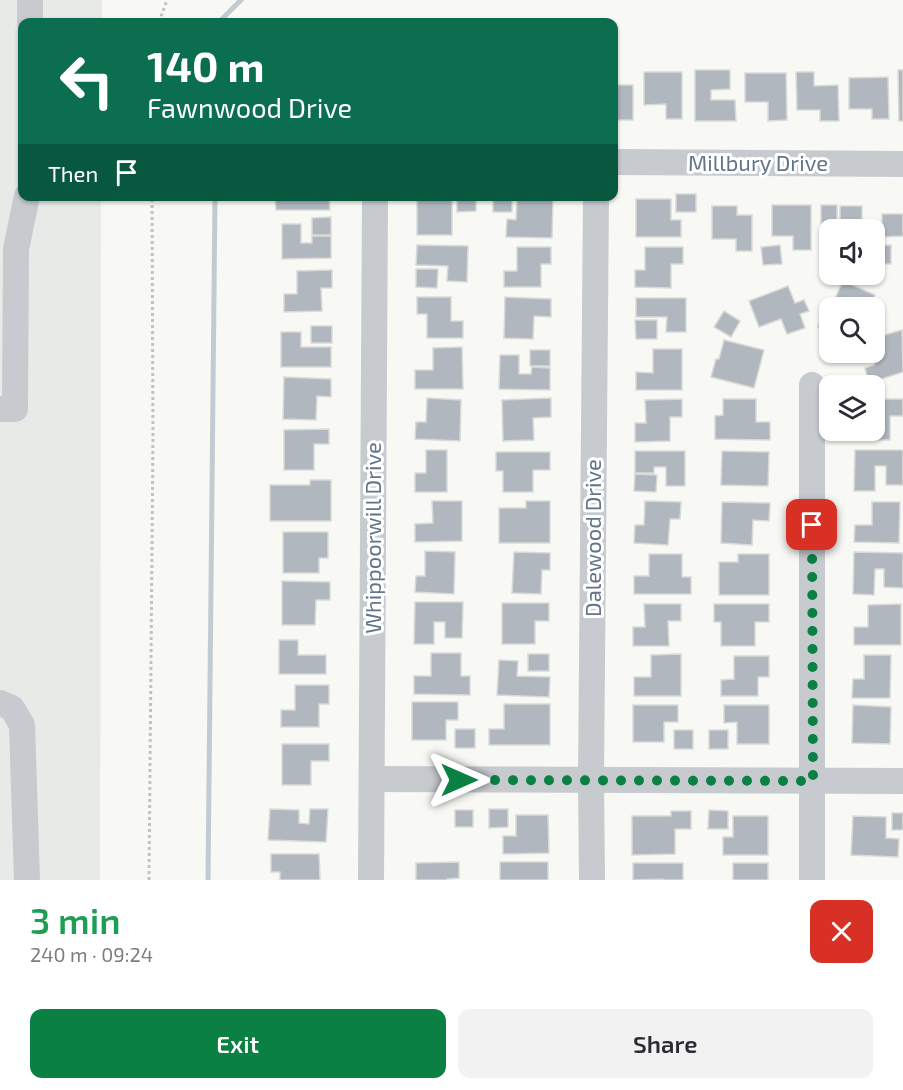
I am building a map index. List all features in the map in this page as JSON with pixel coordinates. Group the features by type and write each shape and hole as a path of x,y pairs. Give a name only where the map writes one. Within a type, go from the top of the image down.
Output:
{"street":[{"path":"30,0 30,18"},
{"name":"Millbury Drive","path":"618,162 903,164"},
{"path":"0,409 15,409 16,249 26,201"},
{"name":"Whippoorwill Drive","path":"371,880 375,201"},
{"name":"Dalewood Drive","path":"592,880 596,201"},
{"path":"812,385 812,880"},
{"path":"0,703 12,708 22,725 27,880"},
{"path":"372,779 903,781"}],"path":[{"path":"160,18 167,0"},
{"path":"149,880 153,201"}],"shaded area":[{"path":"0,0 102,0 102,18 18,18 18,201 101,201 100,880 0,880"}],"building":[{"path":"695,70 730,70 730,89 711,90 711,100 735,100 736,121 695,121"},
{"path":"898,70 903,70 903,121 899,121"},
{"path":"644,72 682,72 682,119 666,119 666,104 644,105"},
{"path":"796,72 814,72 814,86 838,85 839,121 820,121 820,110 797,110"},
{"path":"745,73 786,73 787,120 768,121 768,102 745,102"},
{"path":"888,77 889,119 872,119 872,109 849,109 849,78"},
{"path":"618,85 633,85 633,120 618,120"},
{"path":"676,194 696,194 696,212 676,212"},
{"path":"636,199 671,199 671,220 681,220 681,237 636,237"},
{"path":"275,201 329,201 330,210 276,210"},
{"path":"417,201 452,201 452,235 417,235"},
{"path":"457,201 476,201 476,211 457,212"},
{"path":"493,201 512,201 512,212 493,212"},
{"path":"517,201 553,201 552,238 506,237 507,219 516,220"},
{"path":"772,205 811,205 811,250 793,250 793,236 772,236"},
{"path":"821,205 837,205 837,219 821,219"},
{"path":"712,206 737,206 737,215 752,215 752,251 736,251 736,239 712,239"},
{"path":"840,206 862,206 862,219 840,219"},
{"path":"882,214 903,214 903,236 885,237 885,219 882,219"},
{"path":"331,217 331,235 312,235 312,218"},
{"path":"282,224 301,224 301,243 312,243 312,236 331,236 331,258 282,259"},
{"path":"417,245 468,246 467,282 447,281 448,266 416,265"},
{"path":"780,245 782,264 763,265 761,247"},
{"path":"885,245 891,245 891,264 885,264"},
{"path":"517,247 551,247 551,264 541,264 541,287 504,287 504,271 517,271"},
{"path":"645,247 683,247 683,264 671,264 671,288 635,287 635,270 645,270"},
{"path":"416,269 438,269 437,288 416,287"},
{"path":"332,270 332,288 321,288 322,311 284,312 284,294 297,294 297,271"},
{"path":"841,285 852,285 875,295 874,297 836,297"},
{"path":"788,286 795,303 804,300 809,311 800,314 805,328 787,334 781,319 759,327 749,301"},
{"path":"417,297 451,297 451,321 463,321 463,338 427,338 427,314 417,314"},
{"path":"505,297 551,299 551,317 534,316 533,339 504,338"},
{"path":"636,298 686,298 686,332 666,332 667,317 636,317"},
{"path":"724,311 740,321 731,337 714,327"},
{"path":"635,320 657,320 657,339 636,339"},
{"path":"311,326 332,326 332,343 311,343"},
{"path":"902,330 903,372 885,378 885,375 867,375 865,368 875,365 874,363 885,363 885,335"},
{"path":"281,332 301,332 301,347 331,347 331,367 281,367"},
{"path":"724,340 764,350 754,388 711,377"},
{"path":"462,347 463,389 415,389 415,370 433,370 433,348"},
{"path":"653,349 682,349 682,390 636,390 636,372 653,373"},
{"path":"530,350 550,350 550,366 530,366"},
{"path":"500,355 519,355 519,374 531,374 532,367 550,368 550,390 499,389"},
{"path":"284,377 331,379 331,397 317,396 316,420 283,419"},
{"path":"427,398 461,400 460,441 415,439 416,422 426,422"},
{"path":"551,398 551,417 533,418 534,440 503,441 502,400"},
{"path":"682,399 682,417 670,417 670,441 635,442 635,423 646,423 645,400"},
{"path":"723,399 756,399 756,422 770,422 770,440 715,439 715,416 723,415"},
{"path":"885,399 903,399 903,416 890,416 890,440 885,440"},
{"path":"329,429 329,444 314,444 314,470 284,470 284,430"},
{"path":"426,450 447,450 447,492 415,492 415,473 426,473"},
{"path":"855,450 903,450 903,485 886,485 886,466 875,466 875,491 854,491"},
{"path":"635,451 685,451 685,486 666,486 666,467 654,467 654,473 635,473"},
{"path":"722,451 769,452 768,486 721,485"},
{"path":"496,452 550,452 550,470 533,470 533,492 503,492 503,471 496,471"},
{"path":"635,474 657,475 656,492 634,491"},
{"path":"310,480 331,480 331,521 270,521 270,485 310,485"},
{"path":"432,501 462,501 462,541 415,542 415,524 433,523"},
{"path":"526,501 550,501 550,543 499,543 499,508 526,508"},
{"path":"645,501 681,502 680,519 670,519 668,545 634,543 635,525 644,525"},
{"path":"722,502 770,503 769,521 753,520 752,545 721,543"},
{"path":"872,502 900,502 899,543 854,542 855,525 872,525"},
{"path":"283,532 328,532 328,558 319,558 319,573 283,573"},
{"path":"425,551 455,552 454,594 415,592 416,576 425,576"},
{"path":"514,552 550,553 550,570 542,570 541,594 512,593"},
{"path":"854,552 903,553 903,588 884,587 884,569 875,569 874,595 853,594"},
{"path":"649,554 682,554 682,577 691,577 691,594 634,594 634,576 649,576"},
{"path":"738,554 769,554 769,595 719,595 719,562 738,562"},
{"path":"282,581 330,582 330,600 316,600 315,625 282,625"},
{"path":"415,602 463,602 462,638 445,638 445,622 434,622 434,644 414,644"},
{"path":"502,603 549,603 549,621 535,621 535,644 502,644"},
{"path":"644,604 681,604 681,621 668,621 669,646 633,646 633,627 645,627"},
{"path":"714,604 769,604 769,622 755,622 755,646 721,646 721,622 714,622"},
{"path":"901,604 901,645 854,645 854,627 868,627 868,605"},
{"path":"279,640 298,640 298,655 326,655 326,674 279,674"},
{"path":"431,653 461,653 461,676 470,676 470,695 414,694 414,676 431,676"},
{"path":"528,654 549,654 549,671 528,671"},
{"path":"681,654 681,696 634,696 634,677 651,677 651,655"},
{"path":"864,655 891,655 890,698 852,698 853,679 864,679"},
{"path":"734,656 769,656 769,677 758,677 758,696 721,696 721,680 734,679"},
{"path":"499,660 518,661 517,676 550,677 549,697 497,695"},
{"path":"295,685 329,685 329,704 319,704 319,727 281,727 281,710 295,710"},
{"path":"412,702 458,702 458,720 446,720 446,740 412,740"},
{"path":"504,704 550,704 550,745 489,745 489,729 504,729"},
{"path":"633,705 678,705 678,722 664,722 664,742 633,742"},
{"path":"724,705 769,705 769,744 737,744 737,722 724,723"},
{"path":"853,705 891,707 890,744 852,743"},
{"path":"455,729 475,729 475,748 455,748"},
{"path":"674,730 693,730 693,749 674,749"},
{"path":"709,730 728,730 728,749 709,749"},
{"path":"282,744 329,744 329,761 311,761 311,785 282,785"},
{"path":"270,809 299,810 299,823 309,824 310,809 328,809 326,842 268,840"},
{"path":"489,809 508,809 508,827 489,828"},
{"path":"455,810 473,810 473,827 455,827"},
{"path":"709,810 728,811 728,829 708,829"},
{"path":"671,811 691,811 691,829 675,829 675,854 632,855 632,816 671,816"},
{"path":"892,813 903,813 903,830 892,830"},
{"path":"516,815 548,815 549,853 503,854 503,836 516,836"},
{"path":"733,816 768,816 768,855 723,855 723,837 733,837"},
{"path":"853,816 886,817 886,838 899,839 898,857 851,855"},
{"path":"271,854 319,854 320,880 280,880 280,872 271,872"},
{"path":"459,862 459,878 416,880 416,863"},
{"path":"500,862 548,862 548,880 500,880"},
{"path":"633,863 683,863 683,880 633,880"},
{"path":"733,863 768,863 768,880 733,880"}],"waterway":[{"path":"223,18 241,0"},
{"path":"208,880 215,201"}],"route":[{"path":"459,780 813,781 812,525"}]}
